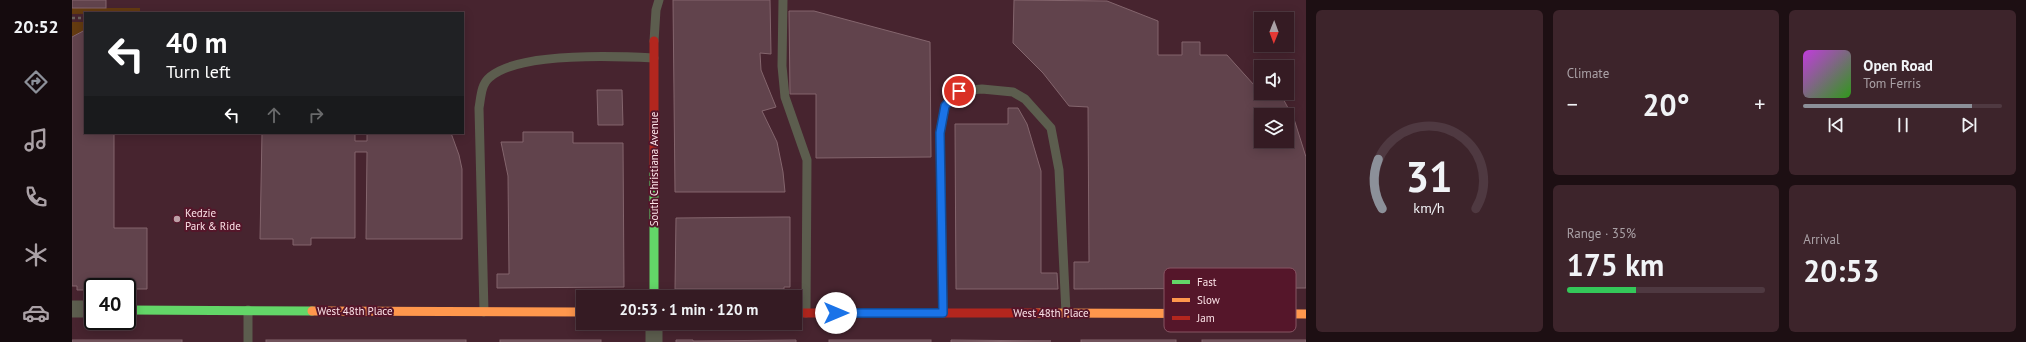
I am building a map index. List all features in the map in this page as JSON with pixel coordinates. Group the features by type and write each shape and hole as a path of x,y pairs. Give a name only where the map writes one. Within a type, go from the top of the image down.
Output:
{"street":[{"name":"South Christiana Avenue","path":"654,41 654,290"},
{"path":"72,309 84,309"},
{"name":"West 48th Place","path":"136,310 576,312"},
{"name":"West 48th Place","path":"802,313 1164,313"},
{"name":"West 48th Place","path":"1296,314 1306,314"},
{"path":"654,330 654,342"}],"lane":[{"path":"654,41 656,10 659,0"},
{"path":"783,0 782,66 785,97 807,160 806,313"},
{"path":"484,312 480,108 484,83 489,77 500,70 526,61 583,57 654,58"},
{"path":"943,313 940,133 945,106 959,91 982,89 1013,92 1025,99 1051,128 1059,170 1066,313"},
{"path":"248,310 248,342"}],"path":[{"path":"72,18 84,18"}],"shaded area":[{"path":"72,8 140,8 140,12 84,12 84,14 72,14"},
{"path":"72,22 84,22 84,31 72,37"}],"building":[{"path":"72,0 106,0 106,8 72,8"},
{"path":"673,0 770,0 771,54 760,53 761,70 776,107 762,111 777,142 785,192 675,192"},
{"path":"1014,0 1107,1 1158,21 1158,55 1182,55 1182,42 1200,42 1200,55 1227,55 1254,85 1254,100 1284,100 1288,108 1254,108 1254,148 1294,148 1294,119 1306,157 1306,288 1296,288 1296,268 1164,268 1164,289 1074,289 1074,262 1089,262 1088,107 1069,106 1043,73 1013,43"},
{"path":"789,11 814,11 930,42 931,157 816,158 816,94 790,94"},
{"path":"84,31 84,134 114,134 114,228 147,228 147,289 136,289 136,278 84,278 84,290 77,290 77,286 72,286 72,37"},
{"path":"597,90 622,90 623,125 598,125"},
{"path":"1008,108 1018,108 1027,124 1041,171 1041,273 1057,273 1058,289 956,289 955,124 1008,124"},
{"path":"523,132 573,132 573,143 623,143 624,287 497,288 497,274 509,274 508,176 501,142 523,142"},
{"path":"262,134 355,134 355,141 367,141 367,134 451,134 459,155 462,169 462,239 366,239 367,152 355,152 355,238 311,238 311,245 293,245 293,239 260,239"},
{"path":"790,217 790,287 784,287 784,289 675,289 676,218"},
{"path":"72,340 182,340 182,342 72,342"},
{"path":"266,340 466,340 466,342 266,342"},
{"path":"500,340 601,340 601,342 500,342"},
{"path":"676,340 796,340 796,342 676,342"},
{"path":"829,340 931,340 931,342 829,342"},
{"path":"951,340 1051,341 951,342"},
{"path":"1081,340 1176,340 1176,342 1081,342"},
{"path":"1202,340 1306,340 1306,342 1202,342"}],"traffic: fast":[{"path":"654,169 654,290"},
{"path":"136,310 312,311"}],"traffic: slow":[{"path":"312,311 576,312"},
{"path":"1037,313 1164,313"},
{"path":"1296,314 1306,314"}],"traffic: jam":[{"path":"654,41 654,169"},
{"path":"802,313 1037,313"}],"place":[{"name":"Kedzie Park & Ride","path":"177,219"}],"route":[{"path":"836,313 943,313 940,133 945,106 959,91"}]}
